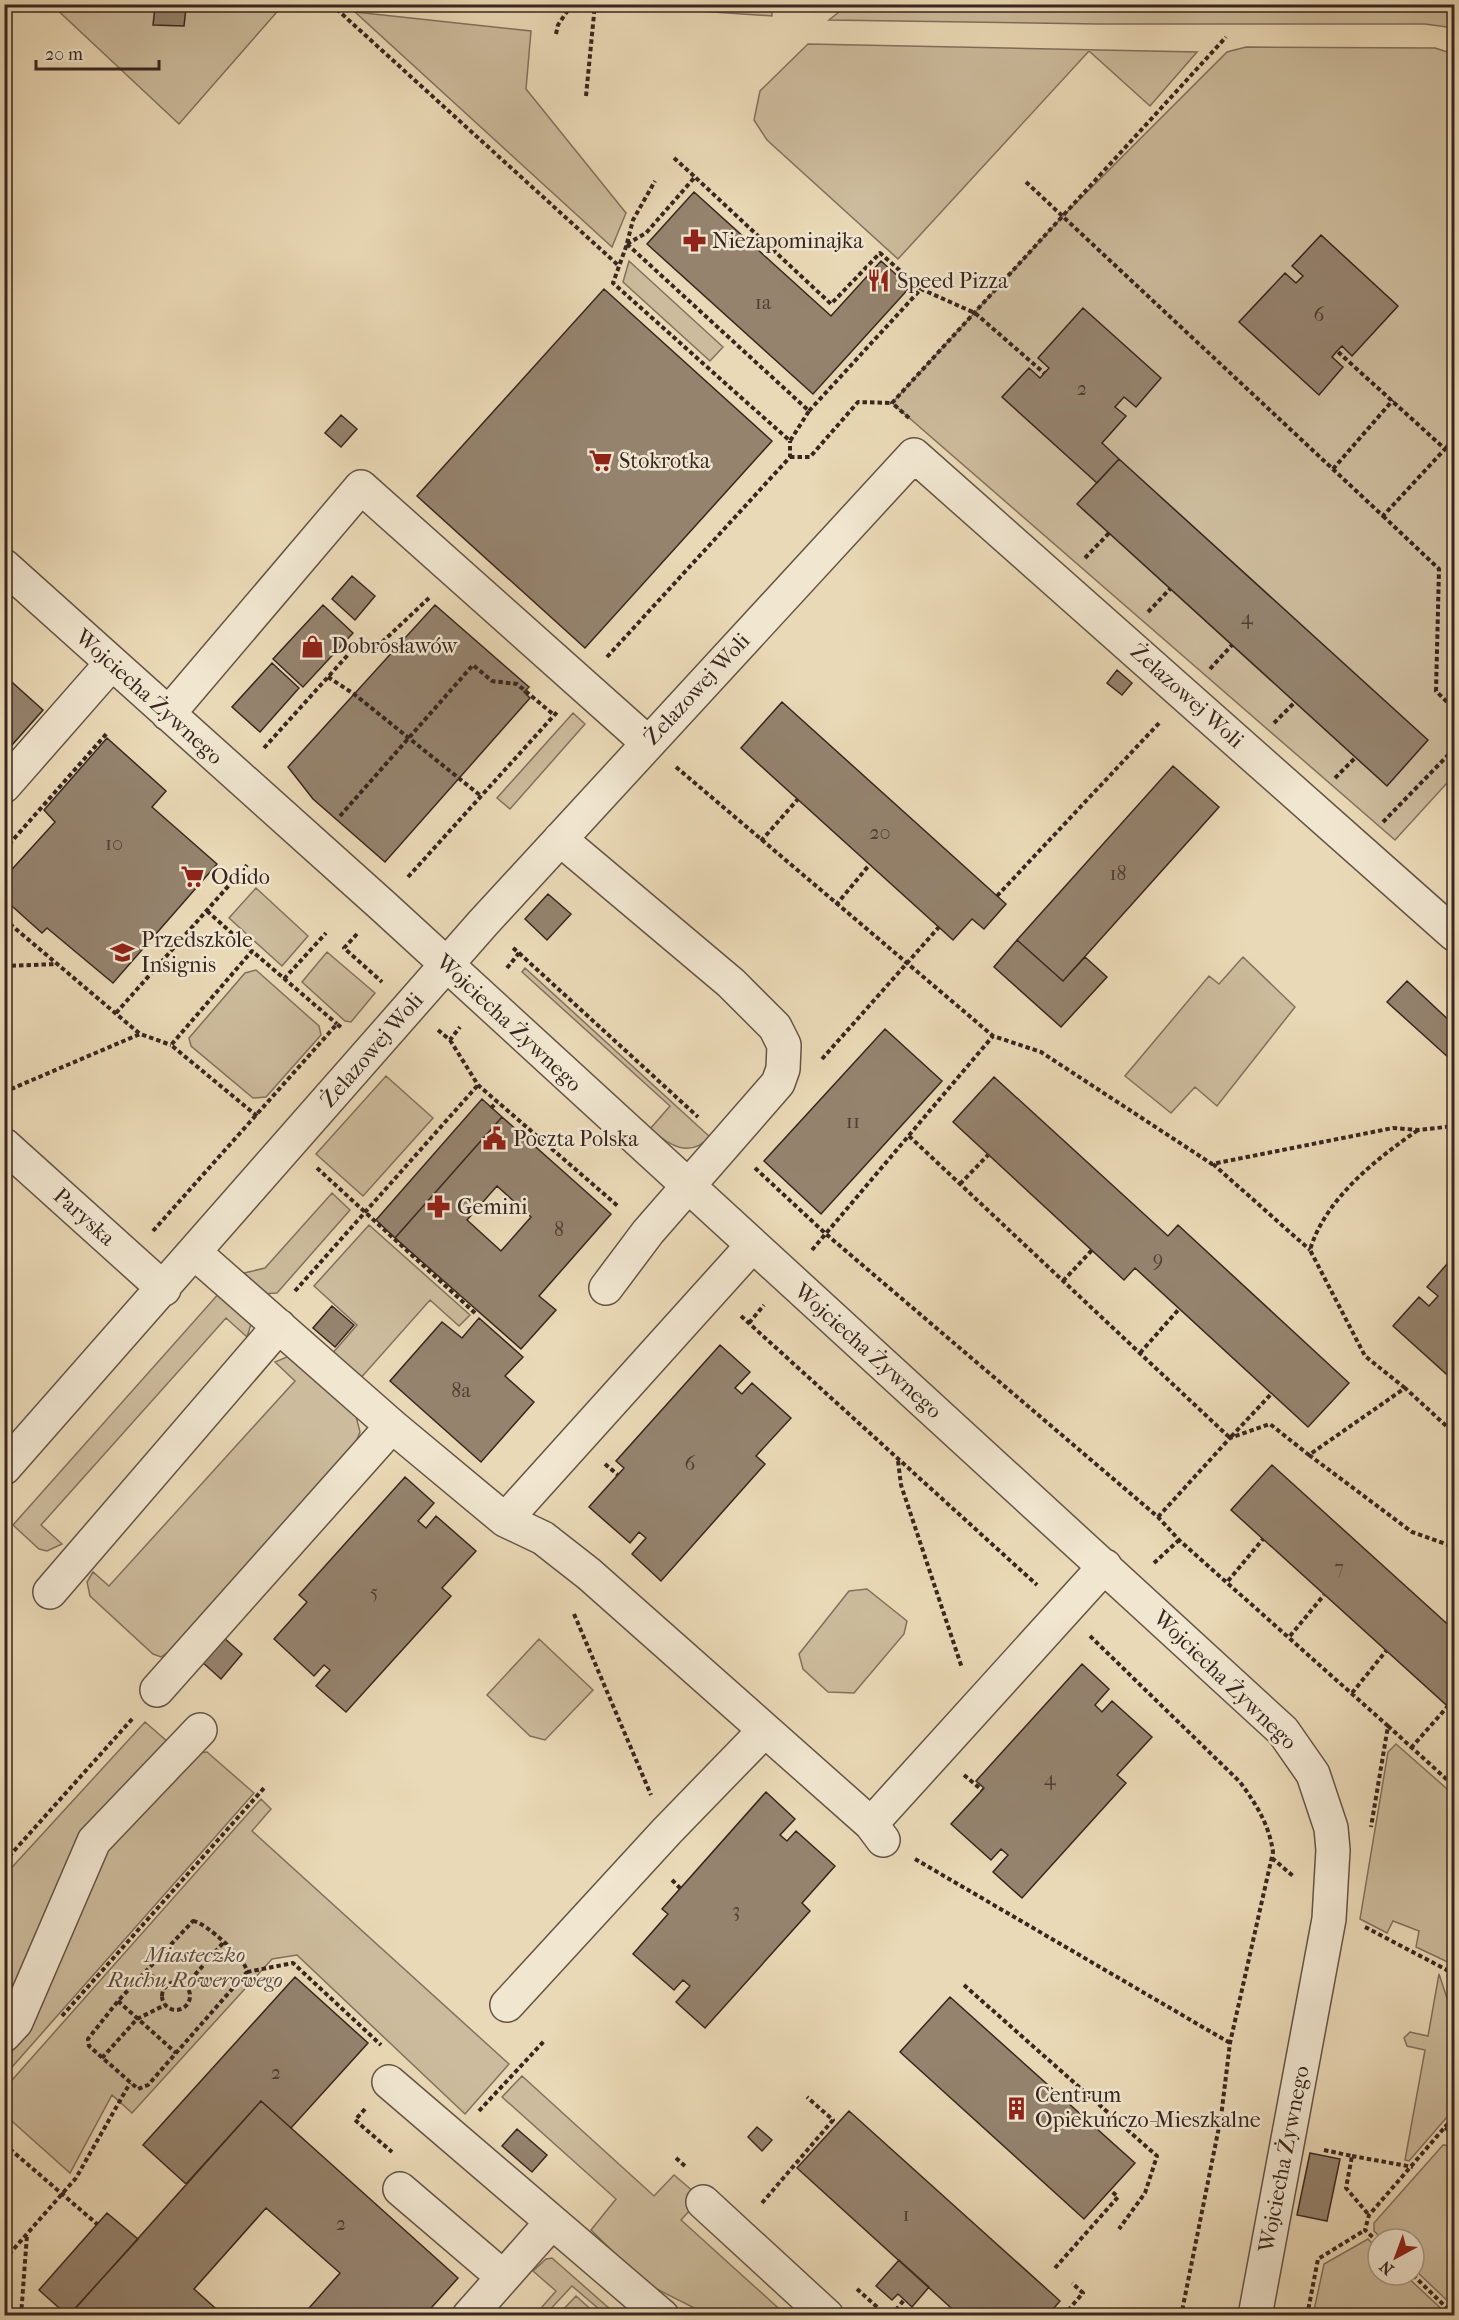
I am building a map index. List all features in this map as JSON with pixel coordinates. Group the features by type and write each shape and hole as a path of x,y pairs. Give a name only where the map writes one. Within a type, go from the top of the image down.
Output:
{"street":[{"name":"Żelazowej Woli","path":"4,1468 164,1289 446,965 914,455 1455,934"},
{"path":"168,714 361,487 648,743"},
{"name":"Wojciecha Żywnego","path":"4,566 383,906 688,1188 1106,1566 1283,1731 1313,1774 1331,1828 1333,1871 1329,1918 1255,2316"},
{"path":"4,786 111,664"},
{"path":"560,839 731,983 775,1027 784,1045 783,1069 778,1083 648,1232 606,1288"},
{"name":"Paryska","path":"4,1145 164,1289"},
{"path":"505,1520 752,1246"},
{"path":"195,1253 392,1426 505,1520 543,1538 589,1574 877,1832 976,1711 1106,1566"},
{"path":"50,1592 275,1322"},
{"path":"157,1690 392,1426"},
{"path":"4,2035 15,2022 94,1841 200,1730"},
{"path":"507,2005 667,1831 765,1730"},
{"path":"388,2082 662,2316"},
{"path":"400,2189 503,2277"},
{"path":"703,2202 827,2316"},
{"path":"469,2316 552,2222"}],"path":[{"path":"331,4 620,266"},
{"path":"556,34 558,25 572,4"},
{"path":"586,96 595,4"},
{"path":"892,403 1226,37"},
{"path":"674,158 831,304 880,253 921,290 975,313 1044,374"},
{"path":"627,244 646,233 694,177"},
{"path":"655,181 633,220 613,283 790,441"},
{"path":"1026,182 1439,569 1436,691 1455,709"},
{"path":"627,244 809,411"},
{"path":"910,419 892,403 858,402 810,457 790,457 790,441 809,411 921,290"},
{"path":"1336,351 1445,449"},
{"path":"1333,469 1393,400"},
{"path":"1383,516 1455,439"},
{"path":"1082,561 1109,533"},
{"path":"259,753 355,647 377,647 456,571"},
{"path":"1144,617 1170,589"},
{"path":"997,896 1232,645"},
{"path":"334,823 473,665 492,681 517,684 554,716"},
{"path":"328,677 409,737 481,796"},
{"path":"1270,728 1295,702"},
{"path":"4,850 108,732"},
{"path":"648,743 993,1036 1041,1052 1212,1164 1310,1250 1365,1356 1455,1433"},
{"path":"1377,828 1455,749"},
{"path":"1331,783 1356,757"},
{"path":"761,841 798,799"},
{"path":"4,840 10,844"},
{"path":"836,904 870,864"},
{"path":"116,1013 247,865"},
{"path":"383,906 344,948 389,988"},
{"path":"207,911 349,1034"},
{"path":"4,918 140,1034 171,1045 256,1115"},
{"path":"783,1069 815,1066 939,927"},
{"path":"285,978 326,933"},
{"path":"171,1045 252,951"},
{"path":"519,953 826,1234 993,1036"},
{"path":"4,966 58,964"},
{"path":"148,1236 337,1024"},
{"path":"4,1092 140,1034"},
{"path":"450,1040 478,1085 648,1232"},
{"path":"275,1322 364,1213 478,1085"},
{"path":"491,1108 497,1102"},
{"path":"1212,1164 1393,1128 1419,1130 1455,1126"},
{"path":"1310,1250 1314,1238 1334,1207 1358,1179 1386,1152 1419,1130"},
{"path":"909,1136 1230,1438"},
{"path":"960,1184 988,1155"},
{"path":"364,1213 475,1313"},
{"path":"1063,1281 1092,1250"},
{"path":"714,1290 1066,1612 1240,1782 1254,1800 1270,1831 1272,1858 1230,2043 1221,2117 1180,2316"},
{"path":"1140,1353 1179,1309"},
{"path":"1309,1455 1405,1388"},
{"path":"1158,1517 1272,1393"},
{"path":"1230,1438 1270,1424 1412,1532 1455,1547"},
{"path":"898,1460 901,1485 976,1711"},
{"path":"1228,1581 1263,1539"},
{"path":"1290,1636 1324,1595"},
{"path":"570,1604 667,1831"},
{"path":"1352,1693 1386,1651"},
{"path":"4,1862 157,1690"},
{"path":"1411,1748 1448,1706"},
{"path":"1388,1725 1455,1786"},
{"path":"60,2018 264,1788"},
{"path":"877,1832 1230,2043"},
{"path":"193,1921 202,1923 223,1943 244,1961 247,1972 148,2085 138,2089 89,2046 88,2039 118,2001 193,1921"},
{"path":"185,1986 223,1943"},
{"path":"146,1970 165,1988"},
{"path":"102,2058 137,2019 165,2006 175,2010 187,2005 190,1996 185,1986 174,1983 165,1988 162,1994 165,2006"},
{"path":"964,1985 1157,2156 1145,2193 1119,2229"},
{"path":"118,2001 176,2053"},
{"path":"496,2092 545,2040"},
{"path":"4,2080 12,2072"},
{"path":"4,2260 76,2178 130,2083"},
{"path":"769,2210 760,2202 833,2120 807,2097"},
{"path":"1307,2316 1318,2259 1365,2230 1369,2215 1455,2117"},
{"path":"1445,2127 1455,2136"},
{"path":"4,2144 97,2224"},
{"path":"1321,2150 1413,2167"},
{"path":"1352,2156 1346,2188 1369,2215"},
{"path":"1055,2268 1118,2197 1110,2190"},
{"path":"21,2316 28,2233"},
{"path":"849,2281 886,2315 904,2300"},
{"path":"1063,2316 1083,2293 1072,2283"},
{"path":"1426,2287 1455,2315"}],"green space":[{"path":"612,4 772,4 772,16 612,5"},
{"path":"849,4 1454,4 1454,28 1425,24 1098,24 829,20"},
{"path":"52,5 283,5 179,124"},
{"path":"355,12 531,31 526,89 626,213 612,247"},
{"path":"808,44 1197,52 1150,106 1089,51 898,259 767,140 754,120 760,91"},
{"path":"1246,47 1435,48 1454,54 1454,789 1447,783 1395,840 892,403 1063,216 1227,52"},
{"path":"629,261 723,347 710,361 623,282"},
{"path":"573,713 585,724 510,809 497,798"},
{"path":"256,888 308,936 282,966 229,918"},
{"path":"327,952 375,993 351,1022 345,1021 302,982"},
{"path":"1243,957 1295,1007 1217,1106 1195,1087 1171,1113 1125,1076 1209,976 1219,984"},
{"path":"525,968 710,1137 694,1147 679,1147 664,1140 650,1129 670,1106 522,972"},
{"path":"256,970 319,1026 321,1035 266,1097 253,1098 191,1046 189,1038 245,973"},
{"path":"386,1076 433,1118 363,1196 316,1154"},
{"path":"332,1193 350,1210 277,1293 261,1294 240,1274 265,1268"},
{"path":"369,1225 470,1315 459,1326 430,1300 359,1380 331,1355 357,1325 314,1286"},
{"path":"221,1291 252,1321 247,1337 226,1318 41,1525 62,1544 47,1551 39,1549 13,1525"},
{"path":"289,1356 354,1408 360,1432 355,1444 168,1652 161,1657 153,1654 90,1596 87,1582 93,1572 109,1586 295,1381 275,1362"},
{"path":"867,1589 907,1621 904,1634 854,1693 828,1692 803,1669 799,1654 849,1591"},
{"path":"539,1639 593,1690 545,1740 530,1736 487,1695"},
{"path":"145,1722 169,1743 5,2014 4,1876"},
{"path":"1396,1744 1454,1795 1454,1974 1452,1964 1416,1947 1419,1931 1393,1921 1387,1933 1360,1919 1388,1752"},
{"path":"207,1752 254,1793 5,2075 5,2064 34,2011 103,1847 191,1754"},
{"name":"Miasteczko Ruchu Rowerowego","path":"261,1799 271,1809 252,1831 509,2064 465,2114 297,1955 272,1959 132,2113 112,2095 70,2173 5,2115 5,2088"},
{"path":"1439,1974 1454,2019 1454,2109 1409,2161 1405,2160 1425,2050 1407,2046 1404,2038 1410,2032 1428,2036"},
{"path":"522,2076 654,2196 674,2175 701,2198 681,2220 786,2315 708,2315 645,2283 591,2230 616,2199 502,2097"},
{"path":"1443,2145 1454,2146 1454,2307 1426,2280 1426,2227 1374,2227 1374,2223"},
{"path":"1366,2240 1366,2287 1418,2287 1448,2315 1313,2315 1324,2264"},
{"path":"552,2258 616,2315 606,2315 572,2286 545,2315 535,2315 556,2291 533,2271 546,2259"},
{"path":"576,2296 597,2315 558,2315"}],"building":[{"path":"155,7 186,8 184,26 153,25"},
{"path":"694,192 831,316 881,261 910,287 813,394 647,244"},
{"path":"1321,235 1398,306 1352,356 1342,346 1337,351 1332,357 1343,367 1319,395 1239,322 1285,273 1296,283 1303,276 1292,266"},
{"name":"Stokrotka","path":"604,289 772,441 585,648 417,496"},
{"path":"1083,308 1161,378 1136,407 1124,397 1115,407 1126,416 1102,443 1119,459 1097,483 1002,397 1029,368 1040,378 1049,368 1038,358"},
{"path":"341,415 357,429 341,447 325,433"},
{"path":"1119,459 1428,740 1387,786 1077,504"},
{"path":"352,576 375,596 355,620 332,599"},
{"name":"Dobrosławów","path":"323,605 353,633 303,687 273,659"},
{"path":"435,605 529,687 524,692 530,698 385,862 313,799 288,767"},
{"path":"272,663 299,688 260,732 232,707"},
{"path":"1117,670 1132,683 1122,695 1107,683"},
{"path":"4,675 43,710 4,754"},
{"path":"782,702 1006,904 984,929 972,919 953,940 741,748"},
{"path":"107,738 166,791 152,807 217,864 113,983 47,928 42,933 4,899 4,878 55,822 44,810"},
{"path":"1173,766 1219,807 1063,981 1017,940"},
{"path":"548,894 571,914 547,940 525,919"},
{"path":"1017,940 1063,981 1085,957 1107,977 1061,1027 994,967"},
{"path":"1407,981 1454,1025 1454,1052 1449,1058 1387,1002"},
{"path":"885,1029 942,1081 821,1214 764,1161"},
{"path":"994,1077 1168,1236 1178,1225 1349,1383 1308,1427 1135,1268 1124,1280 953,1122"},
{"path":"482,1099 502,1117 395,1238 376,1220"},
{"path":"502,1117 611,1214 539,1296 556,1310 521,1349 395,1238","holes":["497,1186 531,1217 501,1251 467,1220"]},
{"path":"1454,1256 1454,1381 1393,1326 1419,1297 1429,1306 1438,1296 1427,1287"},
{"path":"332,1306 354,1325 335,1347 313,1328"},
{"path":"479,1318 523,1357 505,1376 534,1402 481,1462 390,1381 442,1322 462,1338"},
{"path":"720,1345 750,1372 735,1388 742,1394 752,1383 791,1418 756,1456 765,1464 661,1581 632,1554 646,1538 639,1532 630,1543 589,1507 624,1468 616,1461"},
{"path":"1272,1465 1454,1630 1454,1712 1231,1510"},
{"path":"405,1477 434,1503 418,1521 426,1528 436,1516 476,1551 442,1588 451,1596 346,1712 316,1686 330,1670 324,1665 314,1676 274,1639 307,1602 299,1595"},
{"path":"223,1637 242,1654 221,1679 201,1661"},
{"path":"1082,1664 1109,1689 1095,1705 1102,1712 1112,1701 1152,1737 1117,1775 1126,1783 1022,1898 993,1872 1008,1855 1001,1849 991,1860 951,1824 984,1788 976,1781"},
{"path":"766,1792 795,1819 780,1835 787,1841 796,1831 835,1866 802,1903 810,1911 705,2028 676,2002 690,1986 683,1980 674,1990 633,1954 668,1914 662,1909"},
{"path":"295,1977 368,2043 291,2128 261,2101 186,2184 143,2145"},
{"name":"Centrum Opiekuńczo-Mieszkalne","path":"950,1997 1135,2163 1084,2219 900,2052"},
{"path":"261,2101 458,2278 424,2316 302,2316 340,2273 266,2208 194,2289 224,2316 78,2316 73,2311"},
{"path":"849,2111 1060,2301 1047,2316 960,2316 797,2168"},
{"path":"757,2127 772,2140 762,2151 748,2137"},
{"path":"517,2129 547,2155 532,2172 502,2146"},
{"path":"1310,2153 1340,2159 1327,2221 1297,2215"},
{"path":"107,2213 138,2239 68,2316 39,2290"},
{"path":"899,2260 929,2287 912,2307 898,2294 892,2300 876,2286"}],"place":[{"name":"Niezapominajka","path":"694,241"},
{"name":"Speed Pizza","path":"879,281"},
{"name":"Stokrotka","path":"601,461"},
{"name":"Dobrosławów","path":"313,646"},
{"name":"Odido","path":"193,877"},
{"name":"Przedszkole Insignis","path":"123,953"},
{"name":"Poczta Polska","path":"495,1139"},
{"name":"Gemini","path":"439,1207"},
{"name":"Centrum Opiekuńczo-Mieszkalne","path":"1017,2108"}]}
